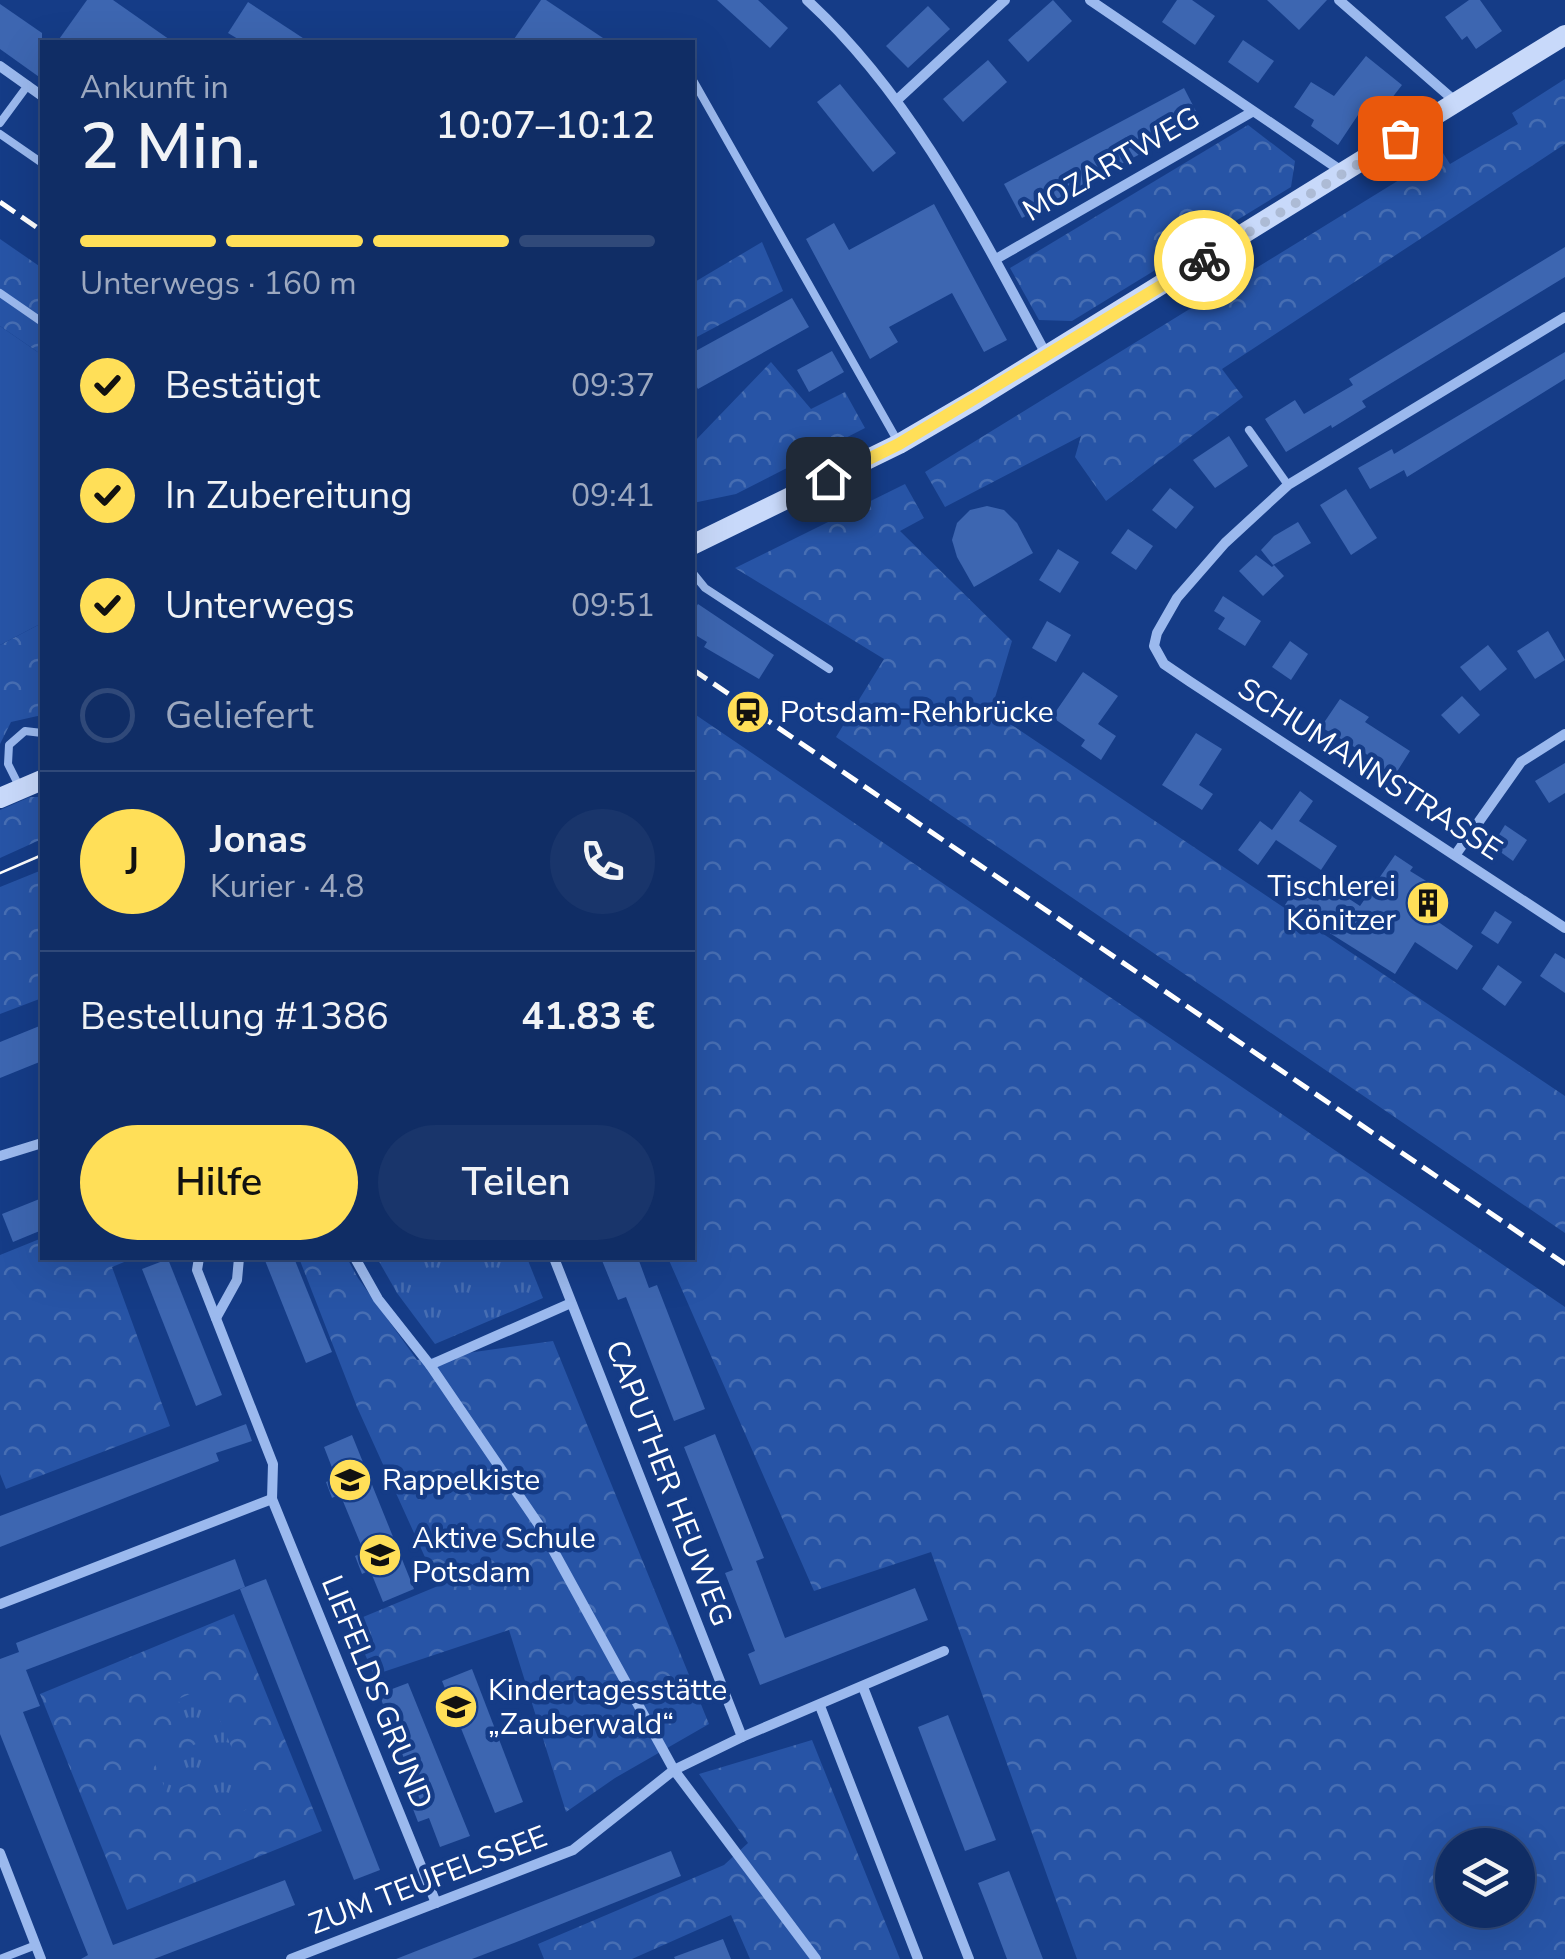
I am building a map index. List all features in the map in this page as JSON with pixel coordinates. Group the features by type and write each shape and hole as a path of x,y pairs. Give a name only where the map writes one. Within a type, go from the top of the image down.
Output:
{"main road":[{"path":"695,544 899,444 1048,357 1565,35"},
{"path":"0,798 40,781"}],"street":[{"path":"808,0 897,100 996,260 1048,357"},
{"path":"897,100 1006,0"},
{"path":"1090,0 1344,173"},
{"path":"1339,0 1456,102"},
{"path":"0,66 40,95"},
{"name":"MOZARTWEG","path":"996,260 1252,112"},
{"path":"1288,485 1565,317"},
{"name":"SCHUMANNSTRASSE","path":"1288,485 1226,543 1178,598 1156,634 1154,646 1164,664 1565,928"},
{"path":"1456,854 1521,762 1565,734"},
{"path":"0,1156 40,1144"},
{"name":"LIEFELDS GRUND","path":"199,1260 197,1270 273,1464 272,1500 436,1904"},
{"path":"216,1318 237,1280 239,1260"},
{"path":"356,1260 378,1298 542,1528 674,1770 816,1959"},
{"name":"CAPUTHER HEUWEG","path":"555,1260 742,1737"},
{"path":"430,1366 571,1303"},
{"path":"0,1604 272,1500"},
{"path":"674,1770 944,1651"},
{"path":"862,1687 968,1959"},
{"path":"820,1706 918,1959"},
{"name":"ZUM TEUFELSSEE","path":"292,1959 573,1850 674,1770"},
{"path":"0,1853 41,1959"}],"lane":[{"path":"695,84 899,444"},
{"path":"0,123 28,86"},
{"path":"0,134 40,161"},
{"path":"0,293 40,321"},
{"path":"1249,430 1288,485"},
{"path":"695,576 705,588 828,669"},
{"path":"40,733 25,732 9,745 8,764 20,790 40,788"},
{"path":"0,1959 36,1945"}],"green space":[{"path":"1565,79 1565,144 1222,369 1243,397 1106,501 1075,457 1081,436 945,507 925,472 1443,153 1450,164 1518,124 1512,113"},
{"path":"1248,125 1295,161 1291,187 1072,321 1039,320 1010,268"},
{"path":"0,239 40,267 40,354 0,326"},
{"path":"762,242 783,291 695,338 695,282"},
{"path":"0,326 40,354 40,624 0,645"},
{"path":"771,362 811,409 845,392 865,428 736,494 695,503 695,441"},
{"path":"905,484 924,518 900,531 1012,641 991,711 1565,1096 1565,1233 836,737 884,659 735,568"},
{"path":"40,624 40,715 11,722 0,744 0,645"},
{"path":"695,714 1565,1307 1565,1959 1077,1959 931,1552 814,1591 669,1260 695,1260"},
{"path":"30,797 40,797 40,840 0,858 0,810"},
{"path":"40,871 40,999 0,1014 0,887"},
{"path":"40,1239 40,1260 129,1260 112,1267 170,1426 6,1489 0,1474 0,1255"},
{"path":"300,1260 348,1260 417,1360 553,1341 709,1724 615,1778 566,1812 509,1630 374,1675 351,1622 438,1586 357,1407"},
{"path":"378,1260 528,1260 543,1298 435,1344"},
{"path":"234,1614 322,1831 127,1910 40,1694"},
{"path":"206,1687 256,1805 223,1820 205,1777 167,1793 154,1762 196,1744 178,1699"},
{"path":"812,1740 900,1959 750,1959 731,1915 632,1959 544,1959 538,1944 724,1865 748,1843 699,1774"}],"building":[{"path":"87,0 113,0 170,40 58,40"},
{"path":"541,0 546,0 606,40 513,40"},
{"path":"717,0 758,0 788,28 770,48"},
{"path":"1053,0 1072,21 1028,62 1008,40"},
{"path":"1177,0 1192,0 1215,16 1195,45 1162,22"},
{"path":"1267,0 1327,0 1299,30"},
{"path":"1469,0 1480,0 1502,31 1476,49 1467,36 1462,40 1445,17"},
{"path":"248,2 306,40 240,40 228,33"},
{"path":"0,4 42,33 40,78 0,49"},
{"path":"928,6 950,29 908,68 886,46"},
{"path":"1243,40 1274,61 1258,83 1228,62"},
{"path":"1366,56 1402,85 1381,112 1368,100 1338,145 1311,126 1314,120 1294,107 1311,82 1334,96"},
{"path":"988,60 1007,82 963,122 943,99"},
{"path":"840,84 896,153 873,172 817,102"},
{"path":"1184,88 1201,121 1022,218 1004,184"},
{"path":"934,204 1007,340 984,352 952,293 889,327 898,342 870,359 806,239 834,223 849,250"},
{"path":"1565,247 1565,277 1362,401 1366,407 1286,452 1265,419 1295,400 1304,414 1353,385 1349,379"},
{"path":"792,298 809,327 698,389 695,351"},
{"path":"832,351 844,372 809,392 797,370"},
{"path":"1565,352 1565,379 1407,477 1404,470 1370,489 1358,468 1392,449 1394,454"},
{"path":"1229,436 1248,466 1215,488 1193,460"},
{"path":"1170,488 1194,507 1176,529 1152,510"},
{"path":"1346,489 1377,538 1351,555 1320,505"},
{"path":"987,506 1004,510 1017,523 1033,553 974,587 952,540 957,523 970,510"},
{"path":"1298,522 1311,543 1273,565 1261,550 1274,536"},
{"path":"1128,529 1153,546 1136,570 1111,553"},
{"path":"1058,549 1079,562 1060,593 1039,580"},
{"path":"1256,555 1284,576 1263,596 1239,571"},
{"path":"1223,596 1261,621 1245,646 1218,629 1225,618 1214,611"},
{"path":"698,604 774,655 759,679 704,647 707,642 695,635"},
{"path":"1047,621 1071,635 1056,662 1032,648"},
{"path":"1548,631 1565,660 1535,679 1517,651"},
{"path":"1290,641 1308,654 1291,680 1272,667"},
{"path":"1488,645 1507,669 1480,691 1460,667"},
{"path":"1083,672 1118,696 1098,724 1116,736 1101,760 1081,746 1085,740 1052,717"},
{"path":"1462,696 1480,715 1459,734 1441,715"},
{"path":"1340,699 1369,717 1365,722 1410,751 1393,778 1368,762 1371,757 1321,727"},
{"path":"1196,733 1222,749 1199,785 1213,794 1202,810 1162,785"},
{"path":"1565,763 1565,793 1549,803 1535,781"},
{"path":"1300,791 1313,801 1299,821 1337,846 1321,870 1276,840 1258,865 1238,850 1260,821 1272,830"},
{"path":"1505,825 1527,840 1513,861 1492,846"},
{"path":"1395,855 1413,867 1410,871 1449,895 1434,919 1473,946 1457,970 1415,942 1395,974 1285,905 1296,888 1318,901 1328,885 1360,906"},
{"path":"1495,911 1512,922 1498,944 1481,933"},
{"path":"1555,953 1565,959 1565,993 1540,976"},
{"path":"1498,965 1522,982 1505,1006 1482,989"},
{"path":"40,1026 40,1062 0,1078 0,1042"},
{"path":"40,1199 40,1231 13,1242 2,1214"},
{"path":"168,1260 222,1395 196,1406 142,1269"},
{"path":"265,1260 295,1260 332,1352 306,1363"},
{"path":"602,1260 639,1260 649,1288 657,1285 705,1409 674,1421 626,1297 618,1300"},
{"path":"246,1424 252,1441 216,1453 219,1461 0,1547 0,1516"},
{"path":"715,1434 764,1558 756,1561 785,1638 915,1588 928,1620 760,1685 748,1654 755,1651 725,1573 733,1570 684,1447"},
{"path":"352,1435 414,1589 383,1602 370,1570 362,1574 355,1556 364,1552 340,1494 332,1498 326,1482 336,1478 324,1447"},
{"path":"235,1559 245,1587 26,1670 40,1706 23,1712 113,1945 285,1880 295,1905 154,1959 81,1959 88,1955 0,1734 0,1659 19,1652 16,1643"},
{"path":"266,1579 380,1870 354,1880 240,1589"},
{"path":"472,1669 523,1802 495,1813 442,1681"},
{"path":"408,1683 470,1836 440,1847 429,1818 418,1822 413,1809 422,1805 379,1694"},
{"path":"948,1715 996,1840 965,1851 918,1727"},
{"path":"671,1851 681,1876 514,1943 472,1959 396,1959"},
{"path":"1009,1871 1043,1959 1007,1959 978,1883"},
{"path":"723,1939 731,1959 674,1957"}],"tram line":[{"path":"0,873 40,856"}],"railway":[{"path":"0,202 40,230"},
{"path":"695,671 1565,1264"}],"way so far":[{"path":"1204,260 1400,138"}],"place":[{"name":"Potsdam-Rehbrücke","path":"748,712"},
{"name":"Tischlerei Könitzer","path":"1428,903"},
{"name":"Rappelkiste","path":"350,1480"},
{"name":"Aktive Schule Potsdam","path":"380,1555"},
{"name":"Kindertagesstätte „Zauberwald“","path":"456,1707"}],"route":[{"path":"828,479 899,444 1204,260"}]}
